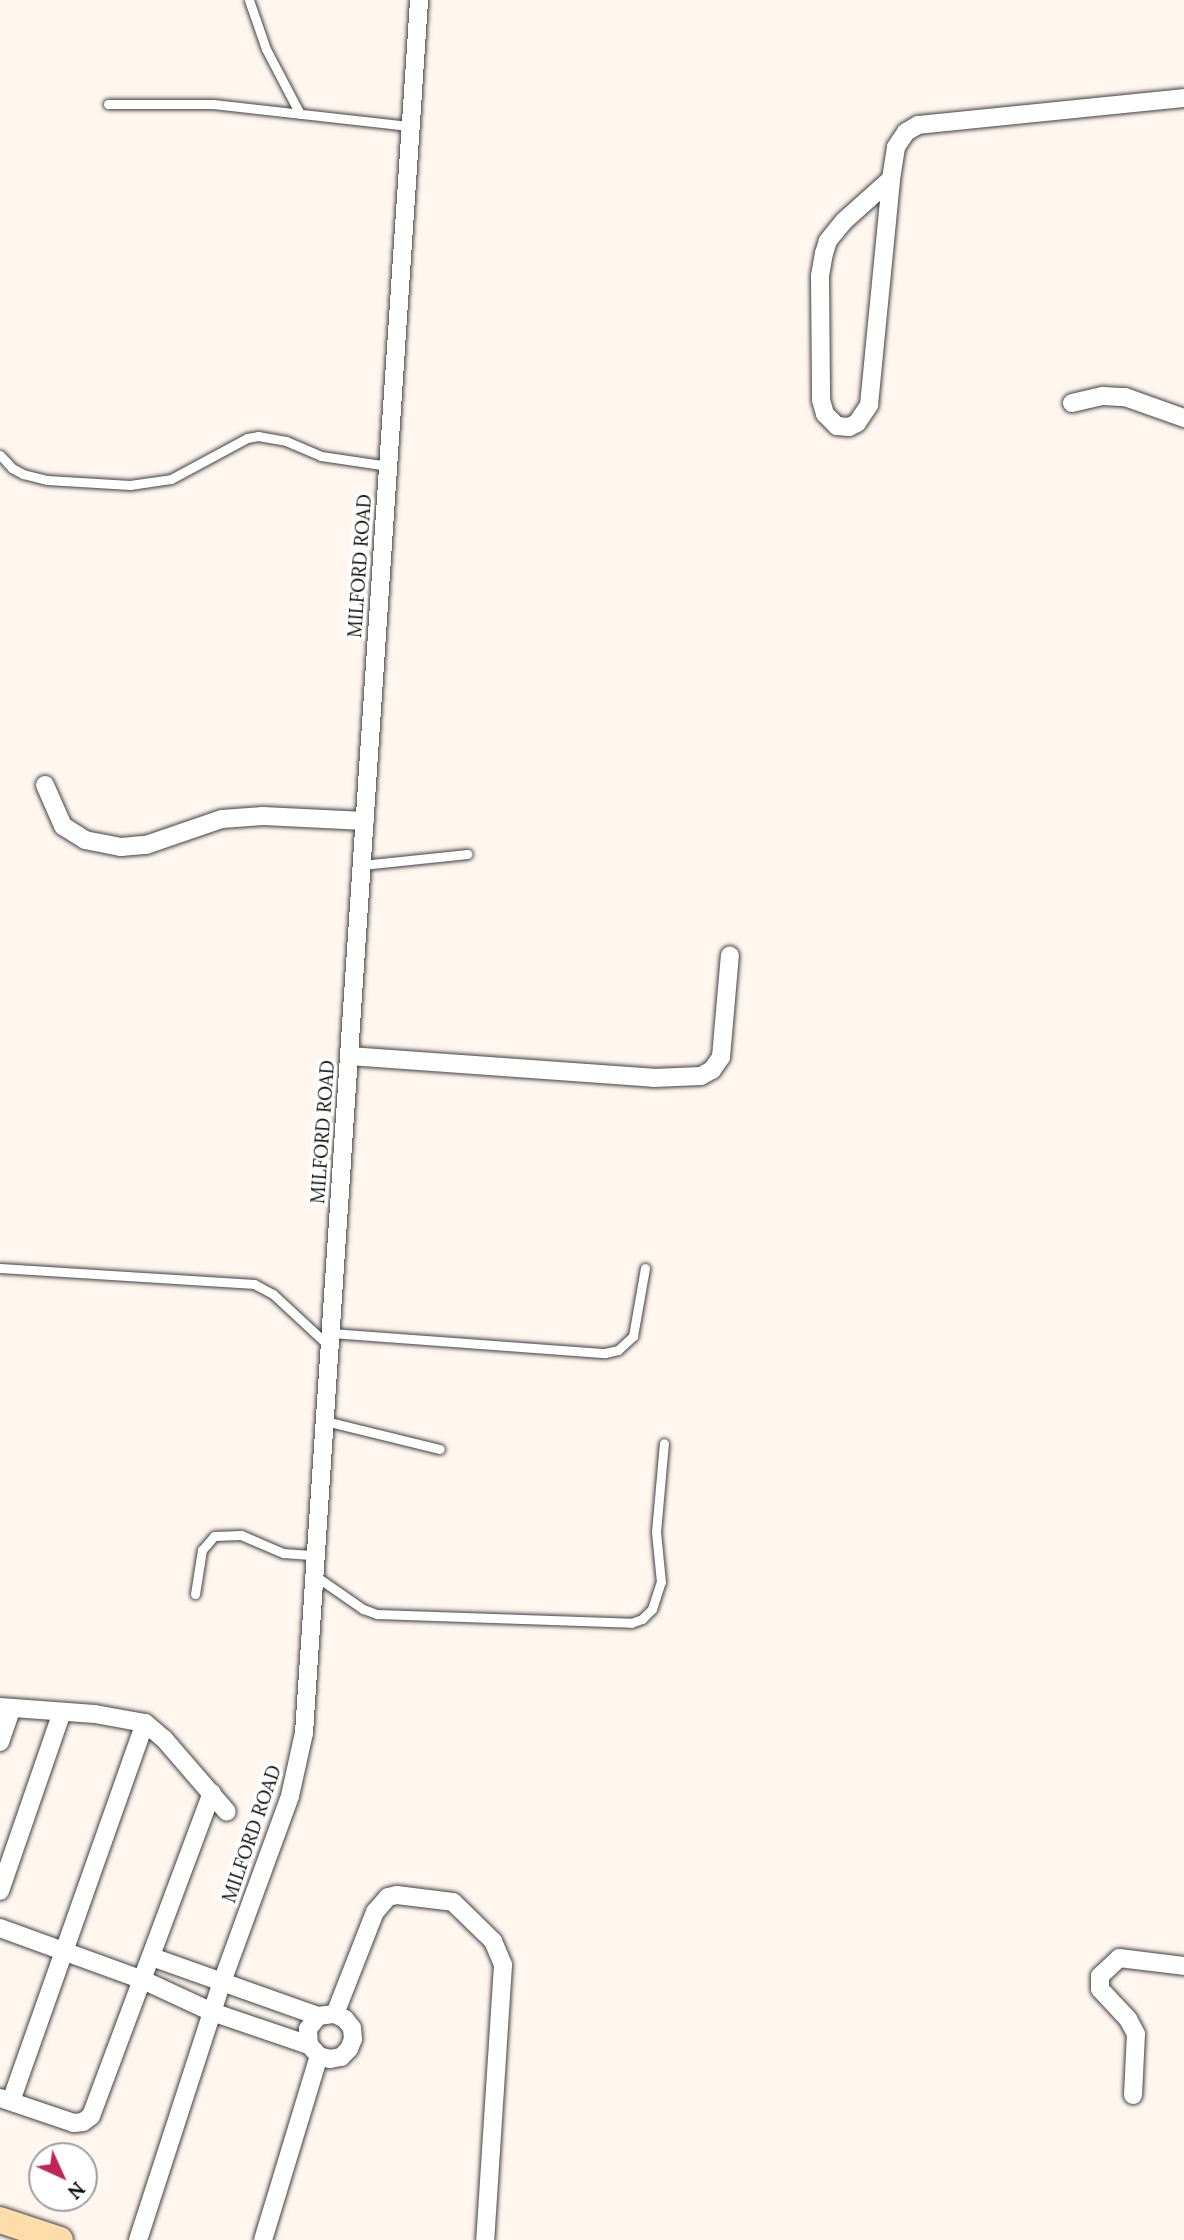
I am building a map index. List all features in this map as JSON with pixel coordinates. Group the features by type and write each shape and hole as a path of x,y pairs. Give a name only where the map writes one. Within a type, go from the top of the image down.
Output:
{"street":[{"name":"MILFORD ROAD","path":"138,2240 222,1982 296,1773 309,1675 313,1564 331,1340 419,0"},
{"path":"891,180 844,221 828,241 824,253 820,276 821,400 825,414 837,426 849,427 857,423 869,405 891,180 896,147 906,132 918,125 1184,98"},
{"path":"1072,403 1103,396 1125,397 1184,418"},
{"path":"45,785 63,826 85,840 121,847 154,842 222,819 263,816 365,821"},
{"path":"349,1056 653,1078 701,1076 712,1070 721,1057 730,955"},
{"path":"0,1742 6,1708 145,1723 164,1739 227,1812"},
{"path":"0,1891 62,1712"},
{"path":"145,1723 66,1950 6,2099 74,2123 83,2122 91,2116 212,1793"},
{"path":"263,2240 314,2050 308,2029 327,2015 375,1912 388,1897 397,1895 453,1902 493,1941 503,1965 485,2240"},
{"path":"0,1928 143,1980 212,2012 314,2050 330,2059 341,2057 354,2039 352,2028 345,2019 258,1995 152,1956"},
{"path":"1133,2095 1136,2034 1128,2019 1103,1994 1098,1985 1100,1976 1119,1958 1184,1966"},
{"path":"184,1998 193,1972"},
{"path":"246,2023 258,1995"},
{"path":"0,2220 60,2240"},
{"path":"0,2238 6,2240"}],"lane":[{"path":"249,0 267,49 300,114"},
{"path":"108,104 213,104 409,126"},
{"path":"0,455 23,474 47,480 130,485 171,479 247,438 258,436 286,441 321,456 388,466"},
{"path":"362,865 467,854"},
{"path":"0,1268 254,1284 273,1294 331,1340 605,1353 618,1350 633,1336 645,1268"},
{"path":"325,1421 440,1449"},
{"path":"195,1594 202,1550 214,1536 241,1535 255,1538 283,1553 313,1564 363,1609 377,1614 631,1623 642,1619 652,1609 661,1582 656,1532 664,1443"}]}
